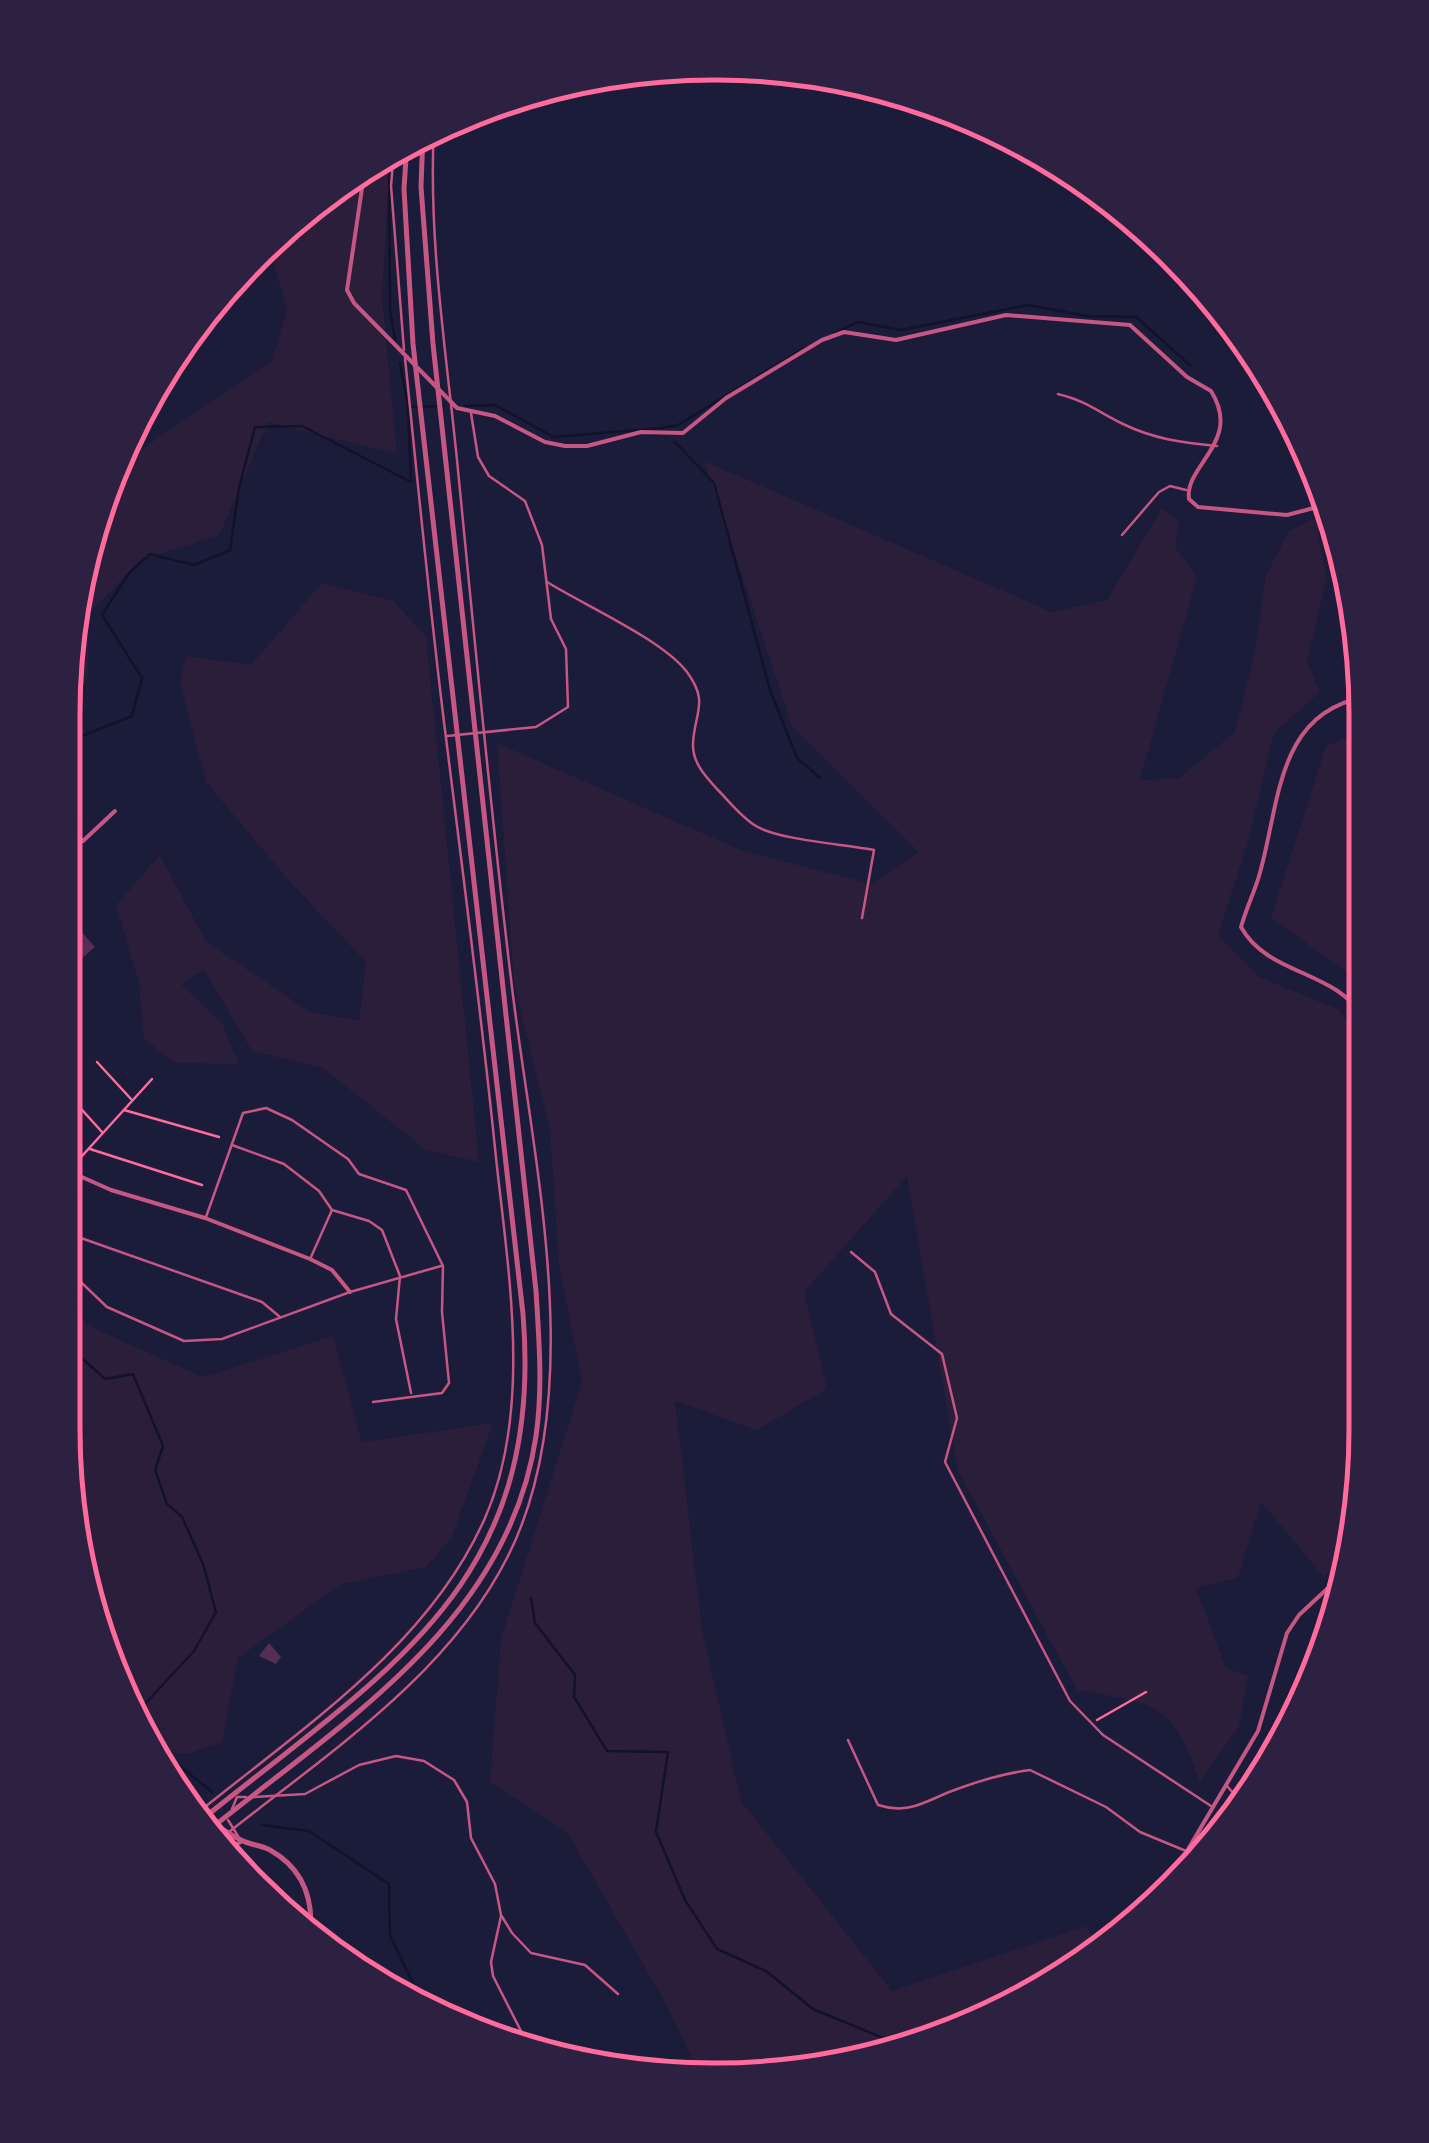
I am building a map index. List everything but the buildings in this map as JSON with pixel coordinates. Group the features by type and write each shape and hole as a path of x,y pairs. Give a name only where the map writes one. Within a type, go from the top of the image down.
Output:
{"street":[{"path":"218,1823 408,1670 447,1629 482,1580 514,1520 536,1437 542,1369 430,288 421,187 422,151"},
{"path":"206,1808 398,1661 435,1623 470,1572 498,1519 522,1438 526,1361 460,734 446,647 408,290 407,160"},
{"path":"362,187 348,290 384,338 457,408 565,446 587,446 641,432 683,433 726,398 833,336 871,334 896,340 952,324 1028,314 1130,325 1187,377 1210,391 1215,398 1217,446 1191,479 1188,490 1198,507 1224,512 1248,509 1286,516 1314,508"},
{"path":"1349,702 1329,707 1310,725 1280,777 1260,875 1241,927 1271,959 1349,998"},
{"path":"80,840 115,811"},
{"path":"80,1178 206,1218 310,1259 332,1270 350,1292"},
{"path":"1187,1851 1258,1731 1287,1633 1299,1615 1328,1588"},
{"path":"222,1828 242,1841 267,1848 290,1864 305,1884 312,1919"},
{"path":"235,1845 242,1841"}],"lane":[{"path":"226,1833 417,1677 456,1635 508,1557 535,1488 549,1422 551,1355 542,1238 479,732 475,644 430,190 433,146"},
{"path":"206,1808 388,1654 426,1615 460,1566 497,1485 508,1432 512,1362 485,1052 397,290 394,167"},
{"path":"1058,394 1090,402 1120,423 1167,441 1217,446"},
{"path":"446,736 536,728 568,706 566,650 551,619 542,545 525,501 489,476 478,457 471,411"},
{"path":"1122,535 1159,492 1170,486 1188,490"},
{"path":"547,582 603,617 648,638 684,667 697,687 702,706 693,744 695,760 754,825 792,838 816,838 874,850 862,918"},
{"path":"206,1218 244,1113 266,1108 292,1120 348,1159 359,1174 406,1190 443,1266 442,1312 450,1384 442,1393 372,1402"},
{"path":"232,1146 284,1164 319,1192 332,1210 369,1221 382,1230 400,1276 396,1319 411,1394"},
{"path":"310,1259 332,1210"},
{"path":"80,1238 262,1302 281,1318"},
{"path":"851,1252 875,1272 890,1314 942,1354 958,1418 946,1462 1070,1701 1092,1723 1212,1806"},
{"path":"80,1281 107,1307 184,1341 222,1339 350,1292 443,1266"},
{"path":"848,1740 878,1805 898,1811 917,1808 958,1788 1030,1770 1106,1806 1140,1832 1187,1851"},
{"path":"228,1820 237,1797 296,1797 358,1766 396,1756 424,1761 454,1780 467,1802 470,1838 495,1884 501,1915 491,1962 521,2032"},
{"path":"1228,1786 1234,1793"},
{"path":"216,1821 228,1820"},
{"path":"228,1820 242,1841"},
{"path":"501,1915 532,1953 585,1965 618,1994"}],"path":[{"path":"98,1062 132,1100"},
{"path":"80,1157 152,1078"},
{"path":"80,1109 102,1133"},
{"path":"124,1110 219,1137"},
{"path":"88,1149 202,1185"},
{"path":"1092,1723 1146,1692"}],"shaded area":[{"path":"389,170 382,298 397,454 268,422 219,536 142,559 89,613 88,676 81,689 85,632 92,591 114,511 137,453 272,361 287,311 274,264 296,237"},
{"path":"704,461 1052,612 1107,600 1162,508 1179,522 1175,547 1197,577 1140,780 1179,778 1235,732 1254,657 1266,575 1289,531 1317,517 1327,578 1307,660 1320,692 1274,733 1247,845 1218,935 1259,977 1340,1010 1349,1025 1348,1470 1332,1571 1324,1577 1261,1502 1238,1578 1196,1588 1226,1668 1248,1676 1239,1726 1200,1782 1180,1735 1158,1710 1126,1699 1077,1690 958,1471 907,1176 804,1292 827,1389 757,1430 675,1401 702,1629 741,1801 892,1991 1087,1926 1092,1938 995,1998 918,2029 797,2058 694,2063 663,1999 567,1832 490,1782 501,1639 582,1382 559,1264 550,1129 514,984 497,743 743,851 872,884 919,852 792,727"},
{"path":"322,583 393,601 426,636 479,1162 426,1150 323,1068 252,1051 204,970 181,984 222,1023 239,1064 175,1063 144,1039 139,983 116,905 160,855 206,942 310,1012 359,1020 366,962 290,882 206,782 180,683 186,656 251,665"},
{"path":"1349,737 1349,973 1271,918 1326,746"},
{"path":"80,1317 89,1326 203,1377 333,1336 362,1442 493,1423 452,1537 426,1567 339,1585 238,1658 222,1743 187,1754 169,1752 145,1709 102,1593 81,1470"}],"waterway":[{"path":"389,170 390,312 395,339"},
{"path":"833,334 858,322 901,330 1028,305 1087,316 1136,317 1191,366"},
{"path":"465,406 495,405 554,437 661,428 678,425 804,348"},
{"path":"80,737 132,716 142,678 102,615 129,573 150,554 194,565 230,550 239,488 255,427 302,426 411,482 408,407 400,363"},
{"path":"410,407 444,406"},
{"path":"675,442 714,483 770,690 797,758 820,778"},
{"path":"80,1356 105,1379 133,1374 163,1446 155,1470 167,1504 182,1517 203,1564 216,1612 194,1651 144,1707"},
{"path":"531,1598 535,1623 575,1675 574,1697 607,1751 668,1752 656,1832 685,1900 717,1949 766,1971 813,2009 886,2039"},
{"path":"175,1762 212,1792"},
{"path":"262,1825 309,1831 389,1884 390,1935 415,1988"}]}
